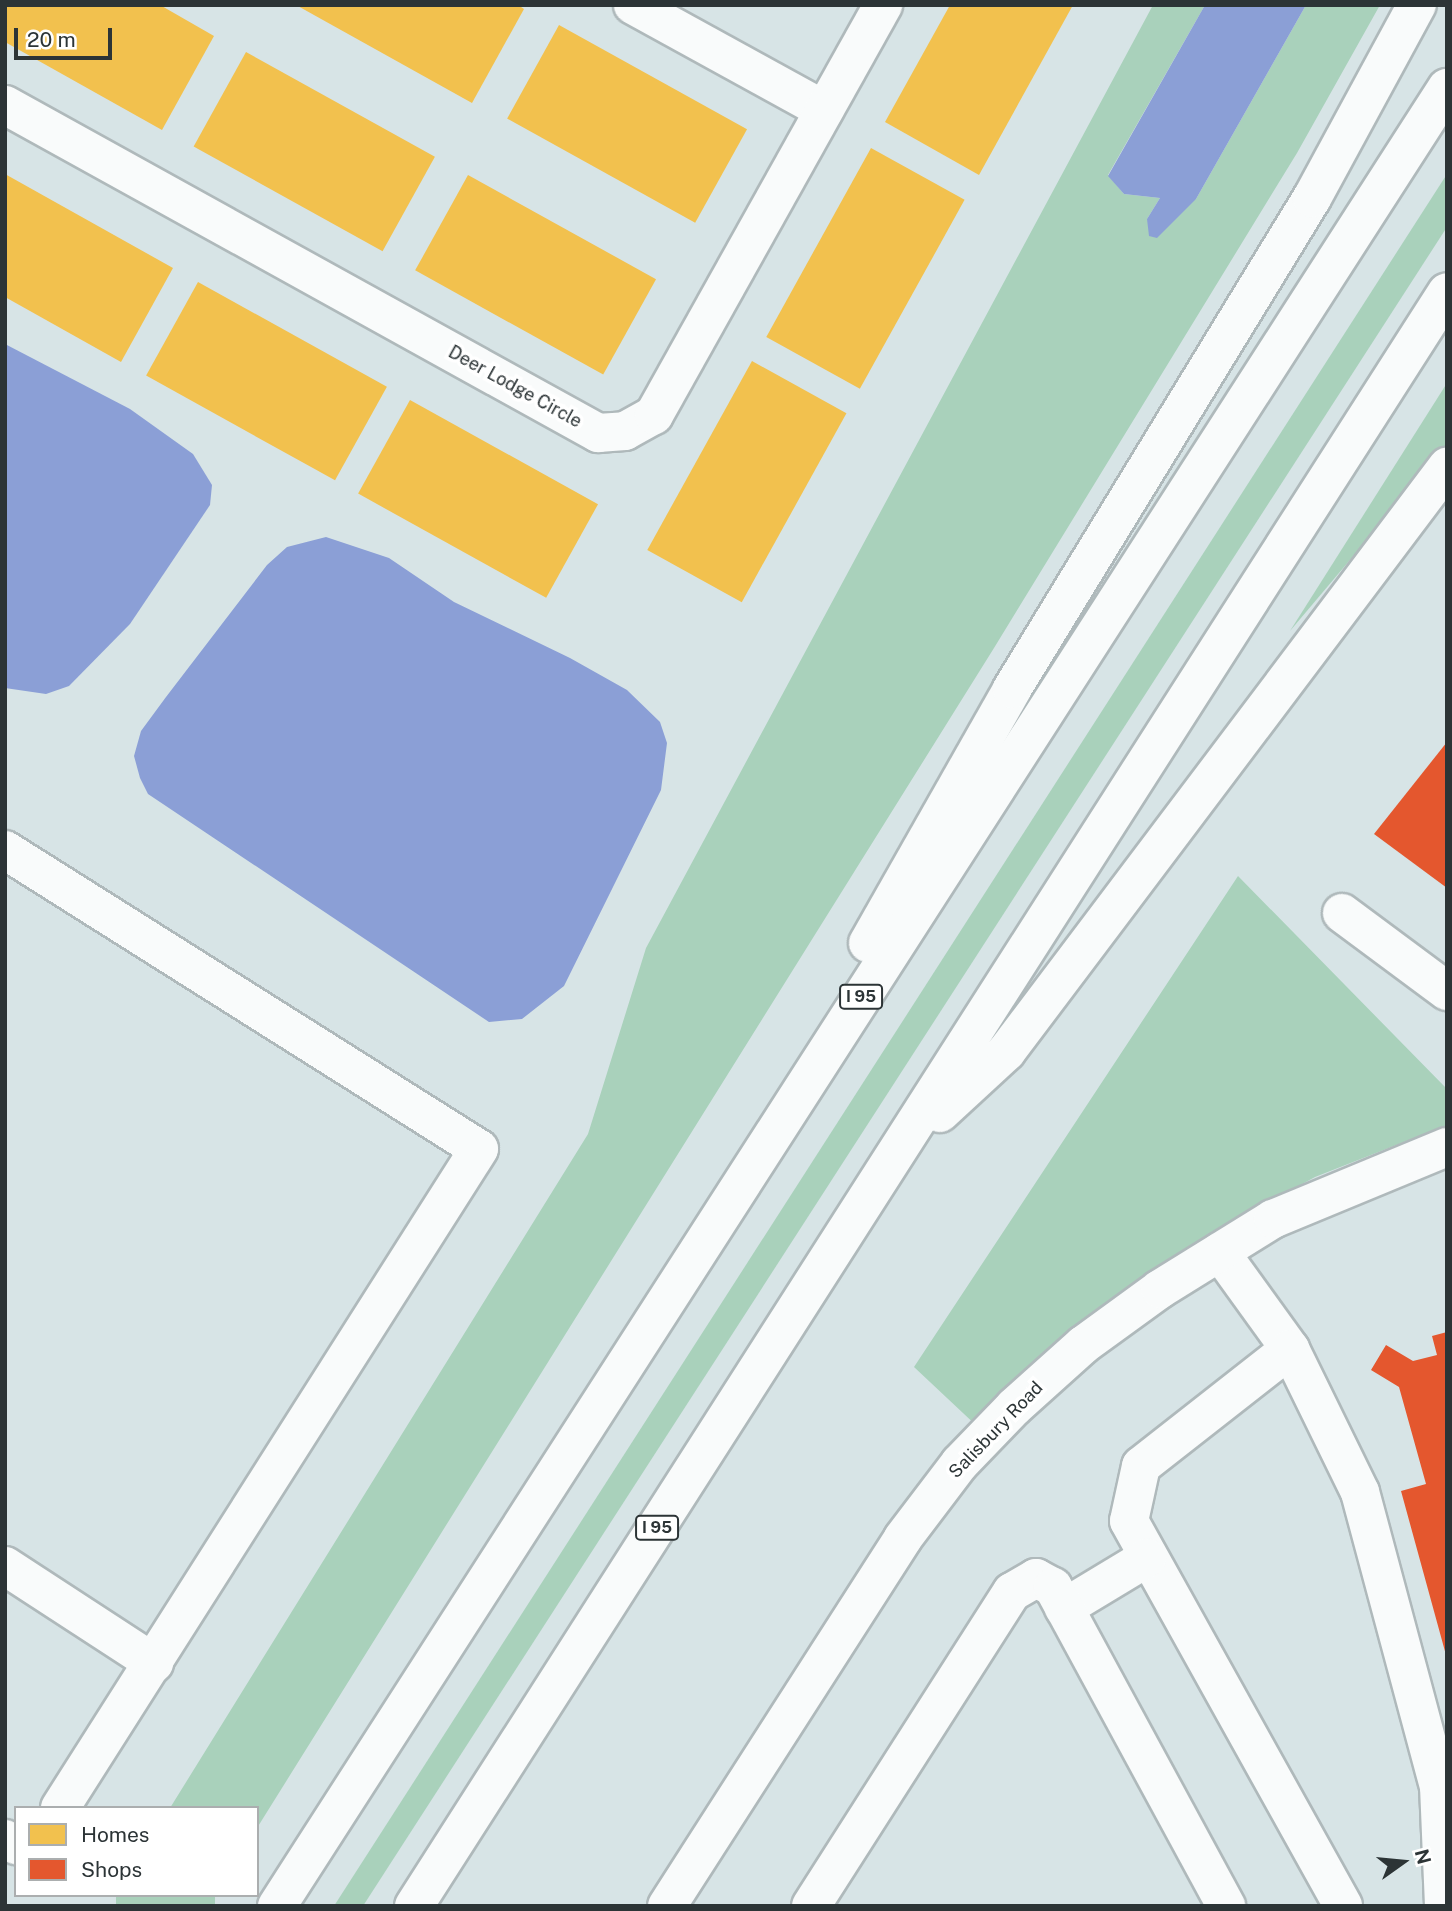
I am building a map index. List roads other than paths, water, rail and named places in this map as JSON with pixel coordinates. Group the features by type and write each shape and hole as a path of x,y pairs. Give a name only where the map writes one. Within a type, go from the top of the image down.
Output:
{"main road":[{"path":"633,5 824,110"},
{"name":"Deer Lodge Circle","path":"5,105 597,433 625,431 654,415 883,5"},
{"path":"678,1278 1012,690 1312,198 1417,5"},
{"name":"I 95","path":"277,1906 678,1278 1447,89"},
{"name":"I 95","path":"414,1906 901,1151 1447,292"},
{"path":"901,1151 1006,1052 1447,467"},
{"path":"5,850 479,1149 61,1806"},
{"path":"1342,913 1447,991"},
{"name":"Salisbury Road","path":"667,1906 903,1538 960,1463 1083,1345 1220,1252 1340,1187 1447,1147"},
{"path":"1220,1252 1290,1349 1360,1492 1439,1786 1444,1906"},
{"path":"1290,1349 1141,1465 1129,1521 1147,1558 1343,1906"},
{"path":"1064,1608 1147,1558"},
{"path":"5,1566 154,1663"},
{"path":"811,1906 1012,1592 1036,1578 1053,1587 1226,1906"}],"water":[{"path":"1205,5 1306,5 1196,199 1157,238 1149,236 1147,219 1160,198 1124,194 1108,176"},
{"path":"5,344 130,409 193,454 212,485 210,505 130,624 69,686 46,694 5,688"},
{"path":"326,537 389,558 454,602 570,658 627,690 660,722 667,743 661,790 564,986 522,1019 489,1022 148,794 140,778 134,756 141,731 267,565 287,547"}]}
